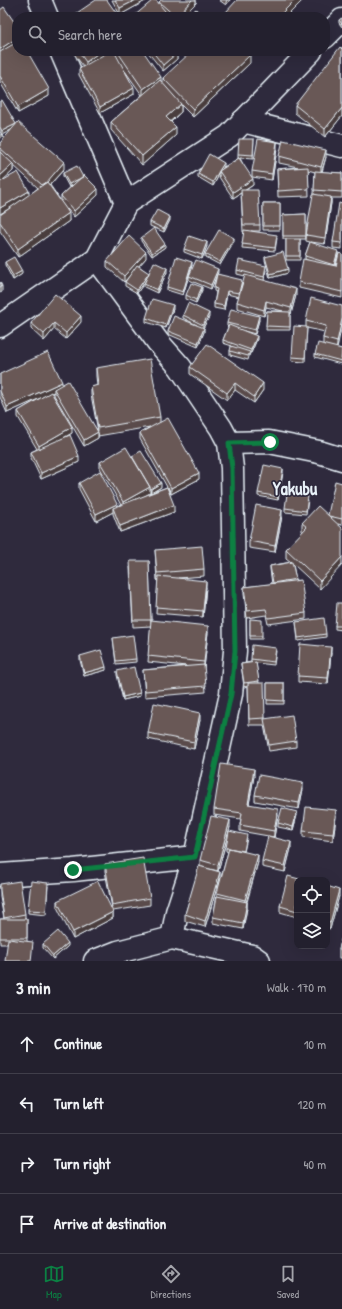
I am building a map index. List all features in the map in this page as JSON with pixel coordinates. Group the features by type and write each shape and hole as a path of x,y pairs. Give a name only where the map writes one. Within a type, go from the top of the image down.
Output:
{"street":[{"path":"40,0 45,12"},
{"path":"330,32 342,20"},
{"path":"63,56 126,203"},
{"path":"0,326 97,259 126,203 229,136 307,56"},
{"path":"243,121 342,146"},
{"path":"97,259 158,342 180,367 229,443 232,468 235,651 231,694 195,857 177,912 172,938"},
{"path":"229,443 270,442 319,452 342,459"},
{"path":"0,874 73,870 195,857"},
{"path":"95,961 118,952 172,938 252,956 259,961"}],"building":[{"path":"96,0 107,0 115,12 78,12"},
{"path":"115,0 136,0 120,8"},
{"path":"153,0 156,0 166,12 139,12"},
{"path":"161,0 192,0 181,12 170,12 159,2"},
{"path":"237,0 295,0 283,12 226,12"},
{"path":"4,7 12,19 12,41 0,49 0,10"},
{"path":"12,45 12,56 30,56 49,89 18,107 0,76 0,52"},
{"path":"340,47 342,49 342,108 325,129 295,105"},
{"path":"82,56 94,56 86,62"},
{"path":"101,56 117,56 134,88 100,107 79,69"},
{"path":"120,56 146,56 161,77 143,89"},
{"path":"156,56 174,56 163,65"},
{"path":"187,56 249,56 193,109 163,78"},
{"path":"160,80 181,104 166,117 176,127 142,156 111,122"},
{"path":"2,100 16,124 2,131 0,127 0,101"},
{"path":"18,122 64,162 47,182 42,185 0,148 0,143"},
{"path":"239,139 254,139 253,155 238,154"},
{"path":"258,139 277,142 272,174 252,171"},
{"path":"283,140 326,150 321,167 279,156"},
{"path":"0,152 13,164 0,176"},
{"path":"209,154 224,163 213,182 198,174"},
{"path":"239,158 253,179 233,192 219,171"},
{"path":"77,166 83,177 69,184 63,173"},
{"path":"308,167 309,189 278,191 277,169"},
{"path":"315,171 342,173 342,192 314,190"},
{"path":"18,172 29,191 0,208 0,182"},
{"path":"84,175 98,189 74,211 61,196"},
{"path":"47,182 69,213 18,249 0,222 0,215"},
{"path":"241,190 258,190 260,225 243,225"},
{"path":"313,194 331,197 325,238 306,235"},
{"path":"263,203 280,203 280,226 263,226"},
{"path":"339,203 342,204 342,243 333,242"},
{"path":"157,210 170,217 164,229 150,222"},
{"path":"306,214 306,236 283,236 283,215"},
{"path":"154,228 165,244 152,253 141,238"},
{"path":"219,230 234,238 220,262 205,254"},
{"path":"244,230 277,235 275,248 242,244"},
{"path":"129,236 146,252 124,276 107,261"},
{"path":"189,236 207,242 202,255 184,249"},
{"path":"286,239 300,239 300,256 286,256"},
{"path":"310,242 338,251 334,265 305,256"},
{"path":"283,252 288,269 270,274 265,257"},
{"path":"339,253 342,254 342,292 299,282 303,259 336,266"},
{"path":"14,257 22,271 13,276 5,262"},
{"path":"176,257 192,262 183,292 167,287"},
{"path":"196,260 218,269 211,285 189,276"},
{"path":"239,260 266,266 264,277 237,270"},
{"path":"154,262 167,268 157,290 144,284"},
{"path":"137,265 149,273 137,290 125,282"},
{"path":"217,274 242,280 239,293 227,291 224,306 214,304 217,289 214,288"},
{"path":"245,275 296,289 291,308 266,301 264,310 237,302"},
{"path":"191,283 202,287 196,300 186,295"},
{"path":"55,294 81,316 66,333 54,323 44,334 31,323"},
{"path":"311,298 342,306 342,319 337,342 323,338 326,326 306,321"},
{"path":"152,299 173,305 166,325 146,318"},
{"path":"188,303 209,313 203,325 183,315"},
{"path":"231,309 259,316 255,330 227,323"},
{"path":"267,311 290,312 290,327 266,326"},
{"path":"174,316 204,328 198,343 168,331"},
{"path":"229,325 257,336 251,350 223,340"},
{"path":"294,326 307,327 305,358 292,357"},
{"path":"318,343 342,349 341,361 315,354"},
{"path":"207,344 263,383 254,397 235,383 227,393 190,367"},
{"path":"231,346 250,352 248,356 230,351"},
{"path":"48,352 62,382 7,407 0,391 0,374"},
{"path":"150,359 160,417 98,428 91,387 98,385 96,368"},
{"path":"68,381 98,432 84,440 54,389"},
{"path":"51,392 72,427 39,446 18,411"},
{"path":"168,418 199,473 171,488 140,433"},
{"path":"70,435 79,456 41,473 31,452"},
{"path":"126,447 150,487 123,502 100,462"},
{"path":"141,451 161,483 151,489 132,456"},
{"path":"264,465 283,469 278,497 258,493"},
{"path":"100,471 117,504 96,514 79,483"},
{"path":"335,481 342,483 342,519 328,515"},
{"path":"167,487 174,505 120,526 113,508"},
{"path":"287,494 308,496 306,511 285,508"},
{"path":"256,505 282,510 275,546 249,541"},
{"path":"318,506 342,528 342,557 320,581 286,549 307,527 302,523"},
{"path":"202,546 204,569 157,573 155,550"},
{"path":"130,561 149,561 151,620 133,620"},
{"path":"292,562 296,579 273,583 270,566"},
{"path":"158,576 206,581 203,611 156,607"},
{"path":"301,580 306,613 268,618 266,609 247,611 244,587"},
{"path":"337,603 342,603 342,626 335,626"},
{"path":"324,618 326,634 298,638 296,622"},
{"path":"250,619 262,620 262,636 250,636"},
{"path":"151,620 208,626 204,662 148,656"},
{"path":"133,635 136,659 116,661 113,638"},
{"path":"300,644 331,647 328,678 298,676"},
{"path":"252,645 276,648 274,662 251,659"},
{"path":"101,650 106,667 84,673 80,656"},
{"path":"256,662 259,681 244,683 241,664"},
{"path":"204,665 206,686 145,691 143,670"},
{"path":"134,667 140,693 123,697 117,671"},
{"path":"248,683 264,683 265,718 249,719"},
{"path":"267,683 284,683 284,701 267,700"},
{"path":"154,703 200,713 194,742 148,733"},
{"path":"292,715 296,741 269,745 264,719"},
{"path":"221,764 254,769 248,804 278,809 274,831 240,825 242,813 214,809"},
{"path":"259,775 303,783 299,803 255,795"},
{"path":"306,807 336,810 333,834 303,831"},
{"path":"282,808 297,812 293,827 278,823"},
{"path":"211,816 230,820 218,865 200,860"},
{"path":"229,831 247,835 244,851 226,848"},
{"path":"268,836 291,842 285,866 262,861"},
{"path":"229,848 258,855 245,900 217,893"},
{"path":"143,858 150,898 112,905 105,864"},
{"path":"199,866 220,872 205,921 185,914"},
{"path":"288,876 294,878 294,910 280,906"},
{"path":"20,881 25,914 4,918 0,884"},
{"path":"31,881 48,883 46,911 28,910"},
{"path":"98,881 113,912 73,932 57,901"},
{"path":"330,887 339,890 330,923"},
{"path":"217,896 247,902 243,923 213,917"},
{"path":"0,919 27,919 27,938 0,938"},
{"path":"58,931 68,943 53,956 43,944"},
{"path":"342,936 342,950 339,950"},
{"path":"8,939 33,942 31,961 5,961"}],"district":[{"name":"Yakubu","path":"295,488"}],"route":[{"path":"73,870 195,857 231,694 235,651 232,468 229,443 270,442"}]}
